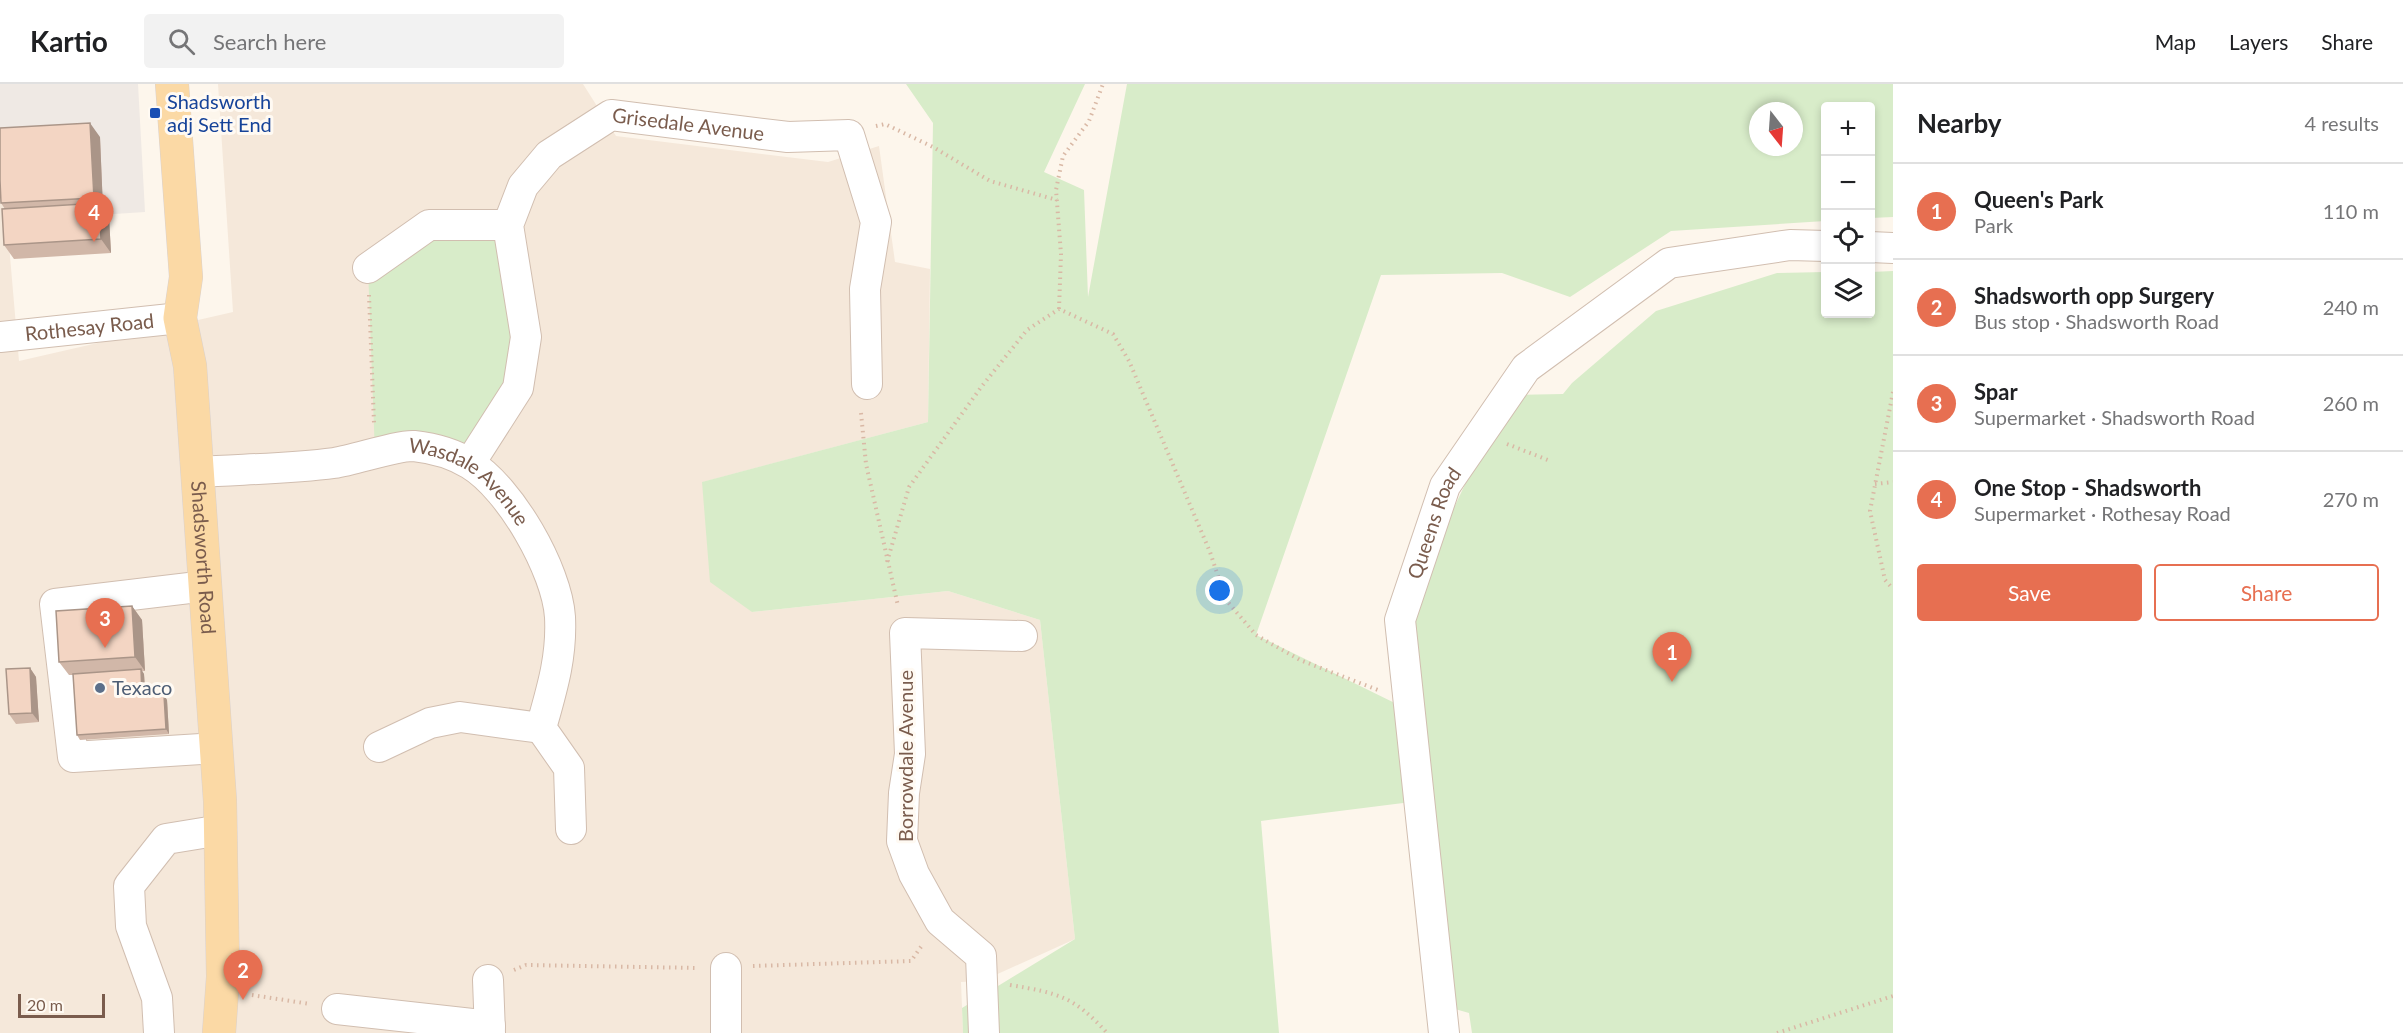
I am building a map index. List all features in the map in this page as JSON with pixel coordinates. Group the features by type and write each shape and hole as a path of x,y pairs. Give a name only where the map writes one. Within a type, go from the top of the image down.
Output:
{"main road":[{"name":"Shadsworth Road","path":"172,84 186,277 180,318 190,366 217,748 221,830 223,977 219,1033"}],"street":[{"name":"Grisedale Avenue","path":"508,225 523,186 549,155 611,115 788,137 849,135"},
{"path":"849,135 876,222 865,290 867,384"},
{"path":"368,268 429,225 508,225 526,337 518,388 470,463"},
{"name":"Queens Road","path":"1444,1033 1400,620 1445,486 1526,369 1668,263 1790,245 1821,246"},
{"path":"1875,247 1893,248"},
{"name":"Rothesay Road","path":"0,337 180,318"},
{"name":"Wasdale Avenue","path":"198,472 333,463 411,446 442,452 470,463 486,476 526,524 547,569 560,614 559,663 541,728"},
{"path":"206,586 55,604 73,758 217,748"},
{"path":"905,633 1022,636"},
{"name":"Borrowdale Avenue","path":"905,633 910,754 904,793 902,841 915,874 940,921 981,956 984,1033"},
{"path":"380,747 430,723 460,717 541,728 569,768 571,828"},
{"path":"159,1033 157,998 131,927 129,886 166,839 221,830"},
{"path":"726,968 726,1033"},
{"path":"337,1009 490,1030 488,980"}],"path":[{"path":"1059,309 1061,254 1056,190 1063,156 1089,121 1103,84"},
{"path":"849,135 885,124 933,147 990,181 1057,200"},
{"path":"368,268 375,455"},
{"path":"887,562 909,488 982,386 1027,330 1059,309"},
{"path":"1059,309 1113,334 1129,361 1210,552 1226,600 1256,635 1300,660 1386,694 1409,711"},
{"path":"867,384 861,411 866,464 905,633"},
{"path":"1893,392 1870,511 1886,580 1893,589"},
{"path":"1481,434 1548,460"},
{"path":"1875,484 1893,482"},
{"path":"223,977 247,994 337,1009"},
{"path":"982,981 1057,993 1090,1014 1107,1033"},
{"path":"1777,1033 1893,996"}],"shaded area":[{"path":"0,84 138,84 145,212 6,221 5,198 0,198"},
{"path":"218,84 583,84 616,136 828,162 879,146 895,262 930,269 928,422 703,482 752,612 948,591 1040,620 1075,939 982,981 961,982 963,1033 0,1033 0,198 5,198 19,361 233,312"}],"green space":[{"path":"906,84 1085,84 1044,172 1084,190 1088,297 1127,84 1893,84 1893,217 1875,218 1875,102 1821,102 1821,221 1671,231 1570,297 1502,273 1381,275 1256,635 1409,710 1400,620 1508,395 1563,394 1572,383 1656,311 1777,273 1821,272 1821,318 1875,318 1875,272 1893,271 1893,1033 1472,1033 1469,1013 1441,1005 1419,801 1261,821 1279,1033 963,1033 962,1008 1075,939 1040,620 948,591 752,612 710,582 702,482 928,422 933,123"},
{"path":"429,225 508,225 518,388 470,463 375,455 368,268"}],"building":[{"path":"90,123 94,198 1,203 0,128"},
{"path":"99,203 101,239 4,245 2,209"},
{"path":"132,606 135,657 59,662 56,611"},
{"path":"30,668 32,713 9,714 6,669"},
{"path":"141,669 142,696 164,695 166,729 77,735 73,674"}],"place":[{"name":"Shadsworth adj Sett End","path":"155,113"},
{"name":"One Stop - Shadsworth","path":"94,242"},
{"name":"Spar","path":"105,648"},
{"name":"Queen's Park","path":"1672,682"},
{"name":"Texaco","path":"100,688"},
{"name":"Shadsworth opp Surgery","path":"243,1000"}]}
